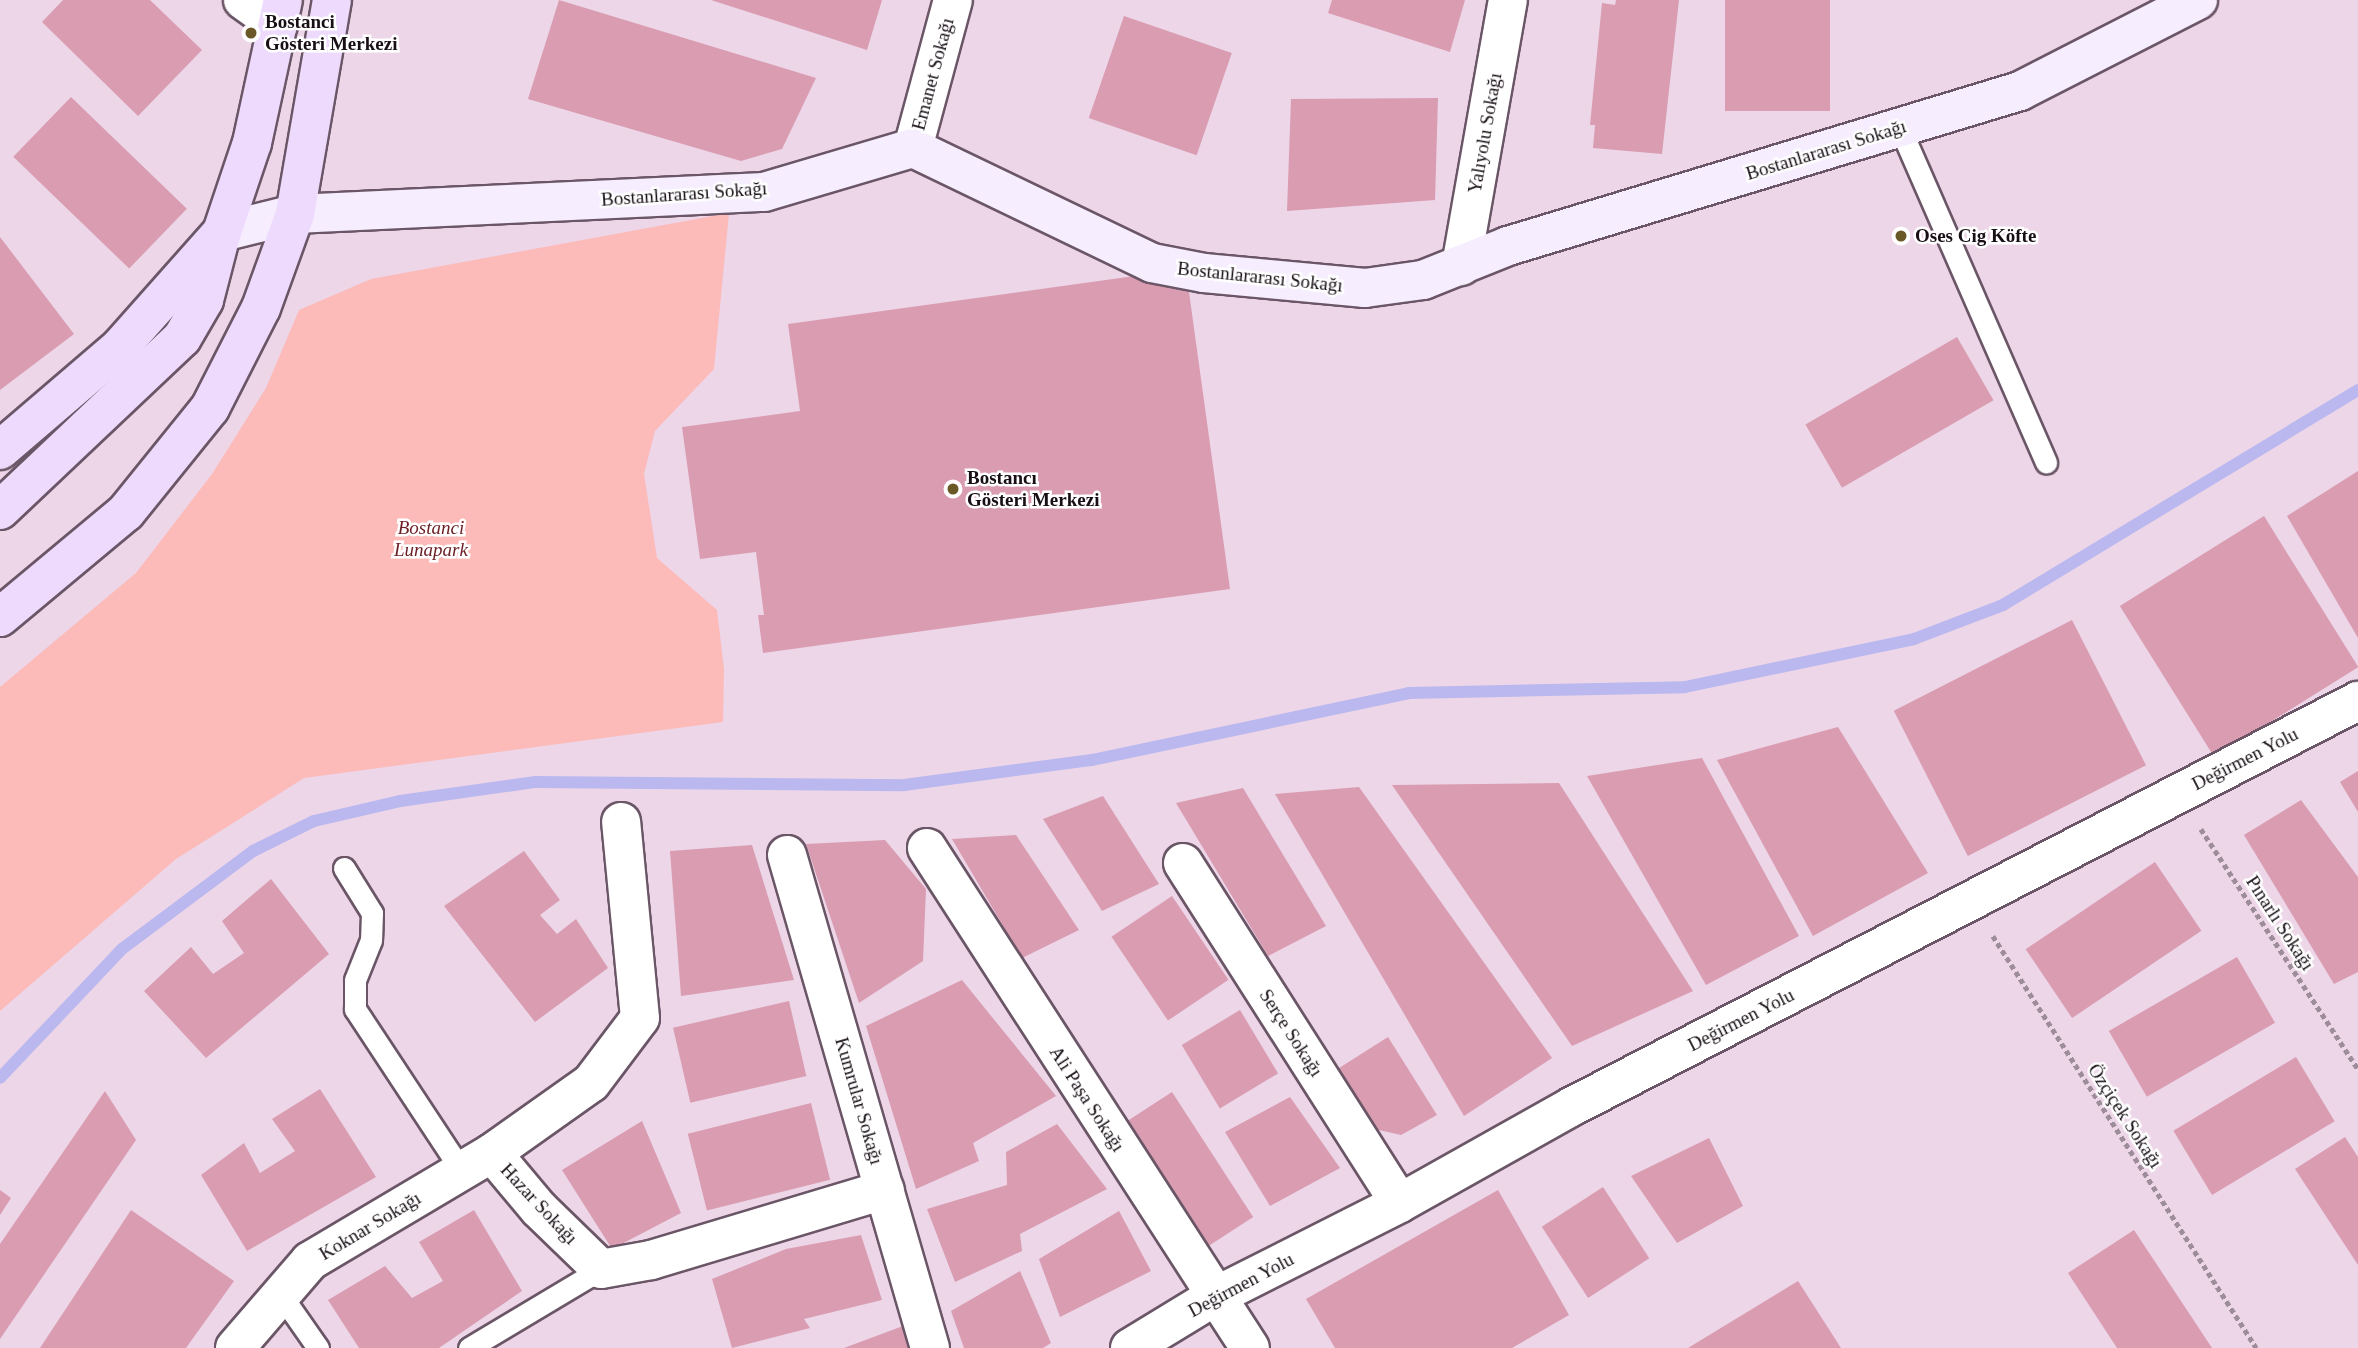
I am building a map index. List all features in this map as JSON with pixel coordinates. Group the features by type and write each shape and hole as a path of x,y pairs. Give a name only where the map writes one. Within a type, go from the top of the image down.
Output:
{"main road":[{"path":"0,617 126,512 210,408 261,308 295,214 332,0"},
{"name":"Bostanlararası Sokağı","path":"222,232 295,214 764,192 912,148 1152,263 1204,273 1365,288 1423,280 1508,246 2020,92 2198,0"},
{"path":"0,510 182,338 204,300 222,232 252,143 280,13"},
{"path":"0,450 120,347 222,232"}],"street":[{"path":"243,0 280,13"},
{"name":"Emanet Sokağı","path":"912,148 953,0"},
{"name":"Yalıyolu Sokağı","path":"1461,266 1508,0"},
{"name":"Değirmen Yolu","path":"1130,1348 1214,1297 1400,1203 1571,1107 2358,701"},
{"name":"Hazar Sokağı","path":"601,1269 539,1209 477,1162 591,1083 640,1018 621,822"},
{"name":"Ali Paşa Sokağı","path":"927,848 1214,1297 1250,1348"},
{"name":"Kumrular Sokağı","path":"787,855 930,1348"},
{"name":"Serçe Sokağı","path":"1183,863 1400,1203"},
{"name":"Koknar Sokağı","path":"235,1348 310,1261 477,1162"},
{"path":"601,1269 651,1260 885,1190"}],"lane":[{"path":"1900,128 2046,462"},
{"path":"344,868 372,913 371,940 355,980 355,1009 477,1162"},
{"path":"469,1348 601,1269"},
{"path":"281,1295 318,1348"}],"path":[{"name":"Pınarlı Sokağı","path":"2178,793 2358,1069"},
{"name":"Özçiçek Sokağı","path":"1970,900 2256,1348"}],"green space":[{"name":"Bostanci Lunapark","path":"729,213 714,369 655,431 644,474 657,558 717,610 724,669 723,722 304,778 176,859 0,1011 0,687 136,573 212,474 266,388 299,310 371,279"}],"building":[{"path":"63,0 150,0 202,50 138,116 42,22"},
{"path":"559,0 816,78 782,149 741,161 528,99"},
{"path":"711,0 882,0 867,50"},
{"path":"1332,0 1465,0 1450,52 1328,13"},
{"path":"1616,0 1679,0 1662,154 1593,148 1595,125 1590,125 1602,3 1615,5"},
{"path":"1725,0 1830,0 1830,111 1725,111"},
{"path":"1124,16 1232,53 1197,155 1089,118"},
{"path":"71,97 187,209 129,269 13,157"},
{"path":"1438,98 1435,200 1287,211 1291,99"},
{"path":"0,237 74,334 0,390"},
{"name":"Bostancı Gösteri Merkezi","path":"1149,274 1189,292 1230,589 763,653 758,615 764,615 756,552 700,559 682,427 800,411 788,324"},
{"path":"1957,337 1994,400 1842,488 1805,424"},
{"path":"2358,471 2358,638 2287,516"},
{"path":"2264,516 2358,667 2214,757 2120,606"},
{"path":"2072,620 2146,765 1968,856 1894,711"},
{"path":"1838,727 1928,873 1813,936 1717,760"},
{"path":"1702,758 1799,936 1706,985 1587,776"},
{"path":"2358,771 2358,812 2340,782"},
{"path":"1559,783 1693,991 1572,1046 1392,785"},
{"path":"1359,787 1552,1058 1464,1116 1275,794"},
{"path":"1243,788 1326,926 1268,956 1176,803"},
{"path":"1103,796 1159,884 1102,911 1043,819"},
{"path":"2301,800 2358,877 2358,972 2334,984 2244,835"},
{"path":"1016,835 1079,930 1022,958 952,839"},
{"path":"885,840 926,889 923,961 859,1003 806,844"},
{"path":"752,845 794,980 681,996 670,851"},
{"path":"524,851 560,900 540,915 557,934 576,919 608,968 535,1022 444,906"},
{"path":"2155,862 2201,931 2072,1018 2026,949"},
{"path":"271,879 329,954 206,1058 144,991 191,947 213,974 244,953 222,921"},
{"path":"1172,896 1228,980 1168,1021 1111,937"},
{"path":"2237,957 2275,1023 2147,1097 2109,1031"},
{"path":"962,980 1056,1096 973,1143 979,1161 916,1189 866,1026"},
{"path":"789,1001 806,1076 690,1103 673,1028"},
{"path":"1240,1010 1278,1073 1220,1108 1182,1045"},
{"path":"1388,1037 1437,1115 1401,1135 1370,1128 1336,1070"},
{"path":"2296,1057 2335,1121 2212,1195 2173,1131"},
{"path":"320,1089 376,1177 247,1251 201,1175 244,1143 260,1173 295,1151 272,1119"},
{"path":"105,1091 136,1140 0,1339 0,1244"},
{"path":"1172,1092 1253,1217 1206,1247 1125,1122"},
{"path":"1290,1097 1340,1168 1270,1206 1225,1132"},
{"path":"811,1103 830,1180 707,1210 688,1134"},
{"path":"642,1121 681,1213 612,1249 562,1170"},
{"path":"1057,1124 1107,1189 1020,1234 1022,1251 955,1282 927,1209 1007,1185 1006,1152"},
{"path":"2345,1137 2358,1157 2358,1265 2295,1169"},
{"path":"1709,1138 1743,1206 1677,1243 1631,1176"},
{"path":"1603,1187 1649,1258 1588,1298 1542,1227"},
{"path":"0,1190 11,1198 0,1215"},
{"path":"1498,1190 1569,1315 1512,1348 1335,1348 1306,1299"},
{"path":"131,1210 234,1281 186,1348 40,1348"},
{"path":"474,1210 522,1291 439,1348 359,1348 328,1300 385,1266 412,1298 443,1281 419,1242"},
{"path":"1119,1211 1151,1271 1060,1317 1039,1259"},
{"path":"2134,1230 2212,1348 2117,1348 2068,1273"},
{"path":"861,1235 882,1300 804,1319 810,1328 732,1348 712,1279 786,1249"},
{"path":"1020,1271 1051,1343 1043,1348 964,1348 951,1311"},
{"path":"1798,1281 1841,1348 1688,1348"},
{"path":"903,1326 911,1348 844,1348"}],"waterway":[{"path":"0,1078 122,949 253,851 314,821 400,801 536,782 904,785 1092,760 1409,693 1685,687 1914,639 2003,605 2358,390"}],"place":[{"name":"Bostanci Gösteri Merkezi","path":"251,33"},
{"name":"Oses Cig Köfte","path":"1901,236"},
{"name":"Bostancı Gösteri Merkezi","path":"953,489"}]}
